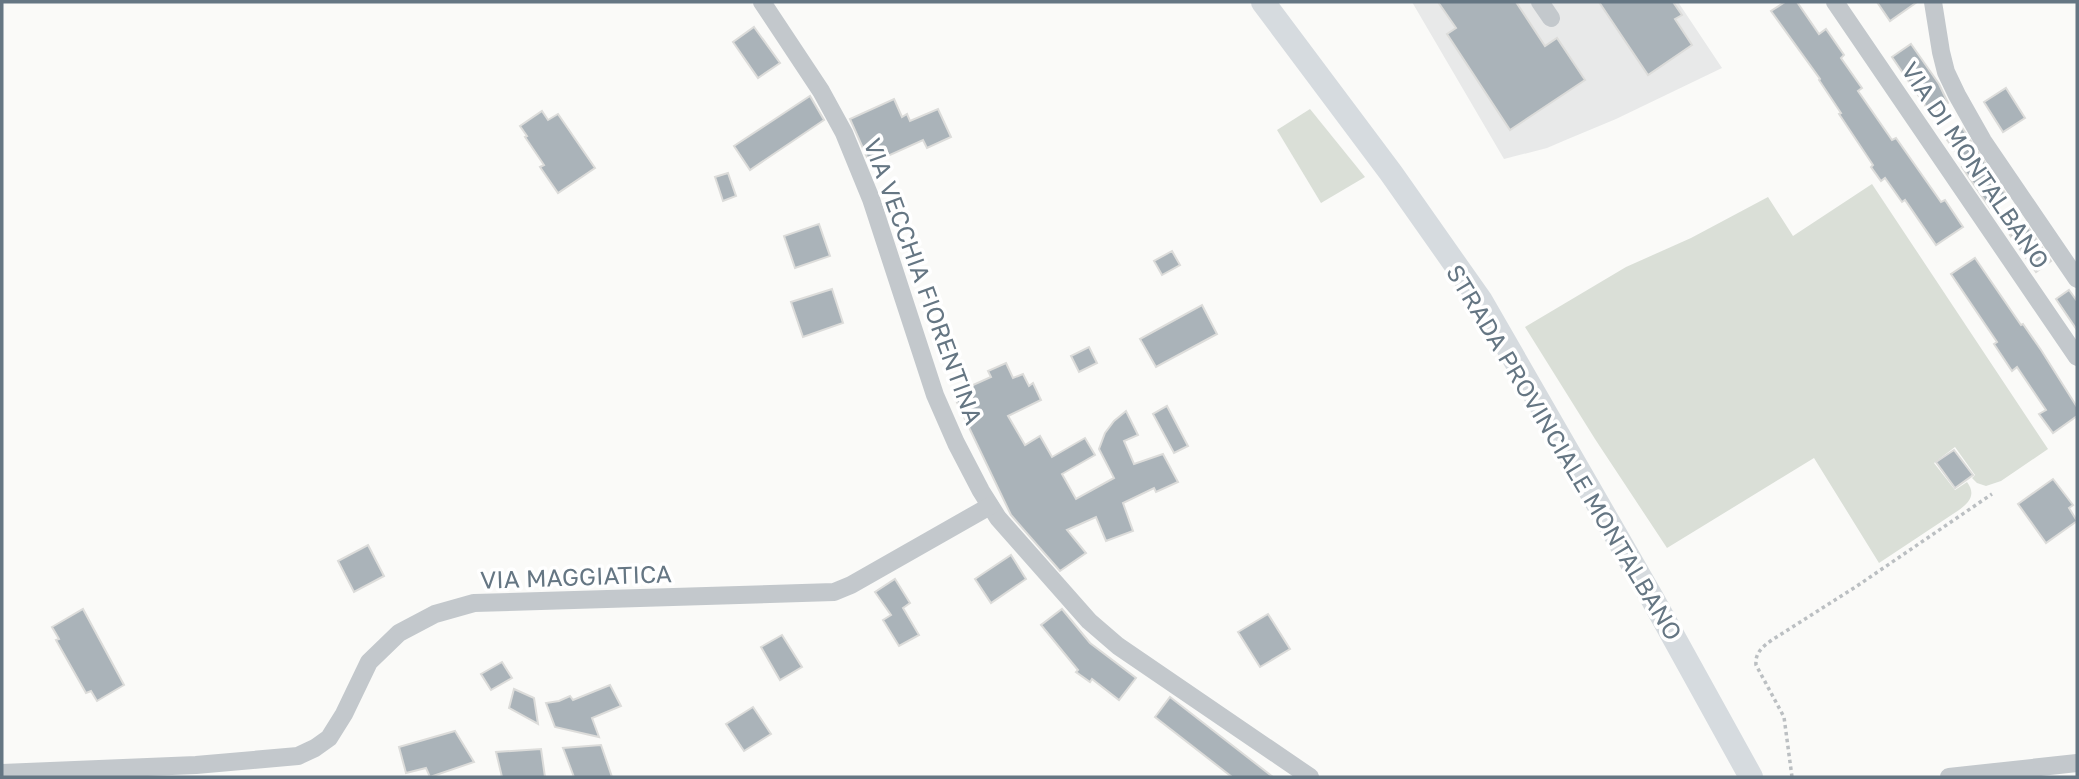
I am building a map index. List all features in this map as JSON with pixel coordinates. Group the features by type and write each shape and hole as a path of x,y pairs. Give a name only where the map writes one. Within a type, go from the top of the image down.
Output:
{"main road":[{"name":"STRADA PROVINCIALE MONTALBANO","path":"1263,2 1391,173 1481,301 1652,598 1751,777"}],"street":[{"name":"VIA VECCHIA FIORENTINA","path":"762,2 821,91 844,133 871,199 934,394 956,443 990,506 1012,535 1099,630 1118,646 1310,777"},
{"path":"1540,2 1551,18"},
{"name":"VIA DI MONTALBANO","path":"1835,2 2077,357"},
{"path":"1933,2 1946,72 1957,95 1983,141 2077,279"},
{"name":"VIA MAGGIATICA","path":"2,773 196,765 298,756 322,744 336,729 369,662 399,633 435,614 474,603 834,592 990,506"},
{"path":"1949,777 2077,763"}],"path":[{"path":"1792,777 1786,724 1756,666 1760,650 1772,639 1857,586 1992,494"}],"shaded area":[{"path":"1412,2 1678,2 1722,68 1616,119 1547,148 1504,159"},
{"path":"1310,109 1365,177 1321,203 1277,130"},
{"path":"1872,184 2048,449 2001,481 1986,486 1972,478 1975,475 1955,447 1934,463 1955,490 1967,482 1971,490 1969,501 1879,563 1814,458 1667,548 1525,327 1626,267 1691,238 1768,197 1793,236"}],"building":[{"path":"1438,2 1516,2 1545,46 1557,38 1585,80 1510,130 1447,34 1456,28"},
{"path":"1599,2 1673,2 1682,15 1675,19 1692,45 1648,75"},
{"path":"1785,2 1797,2 1819,34 1826,29 1844,55 1841,58 1862,88 1858,91 1892,140 1896,138 1941,202 1945,200 1963,227 1936,245 1905,200 1902,202 1885,178 1881,181 1820,79 1771,11"},
{"path":"1877,2 1917,2 1890,21"},
{"path":"754,27 780,63 758,78 733,42"},
{"path":"1911,44 1939,84 1948,103 1931,114 1892,57"},
{"path":"2006,88 2025,118 2003,132 1984,102"},
{"path":"810,96 824,120 750,170 734,146"},
{"path":"894,99 902,117 907,114 910,121 938,109 951,137 927,148 923,140 870,164 850,119"},
{"path":"542,111 548,120 558,114 595,168 558,193 540,167 544,165 520,126"},
{"path":"1961,126 2007,196 1990,208 1945,137"},
{"path":"728,173 736,196 723,201 715,177"},
{"path":"819,224 830,256 795,268 784,236"},
{"path":"2026,224 2051,261 2036,272 2010,235"},
{"path":"1172,251 1180,265 1162,275 1154,261"},
{"path":"1975,258 2041,350 2077,407 2077,416 2053,433 2039,414 2046,410 2017,367 2012,371 1994,344 1997,342 1951,274"},
{"path":"832,289 843,323 803,337 791,302"},
{"path":"2069,290 2077,301 2077,330 2056,299"},
{"path":"1202,305 1217,334 1156,367 1140,339"},
{"path":"1089,347 1097,363 1079,372 1071,356"},
{"path":"1006,363 1013,378 1023,374 1029,386 1033,383 1041,400 1008,416 1025,445 1040,436 1052,457 1085,438 1095,455 1062,474 1076,499 1114,478 1099,449 1105,433 1126,411 1138,435 1124,441 1134,464 1163,454 1178,482 1156,492 1154,488 1123,503 1133,531 1106,541 1096,517 1067,530 1086,553 1060,571 1011,515 953,394 991,377 988,371"},
{"path":"1167,406 1188,446 1174,453 1153,414"},
{"path":"1954,450 1973,475 1955,488 1936,462"},
{"path":"2053,479 2073,505 2069,508 2077,521 2046,543 2018,504"},
{"path":"368,545 384,576 354,592 338,561"},
{"path":"1011,555 1026,579 991,603 975,579"},
{"path":"895,579 910,603 903,608 919,635 899,646 883,620 891,615 875,592"},
{"path":"83,609 124,685 97,701 91,691 86,693 56,640 59,639 52,627"},
{"path":"1062,609 1090,643 1136,678 1119,700 1092,679 1090,682 1076,672 1078,670 1041,625"},
{"path":"1268,614 1290,649 1260,667 1238,632"},
{"path":"782,635 802,667 780,680 761,647"},
{"path":"502,662 512,678 491,690 481,674"},
{"path":"610,685 621,706 592,718 599,737 555,727 546,703 570,696 573,700"},
{"path":"514,689 534,698 538,724 509,708"},
{"path":"1170,697 1273,777 1232,777 1155,717"},
{"path":"753,707 771,734 744,751 726,724"},
{"path":"455,731 474,762 430,777 426,768 406,773 399,747"},
{"path":"601,745 612,777 574,777 563,748"},
{"path":"541,749 545,777 502,777 496,752"}]}
